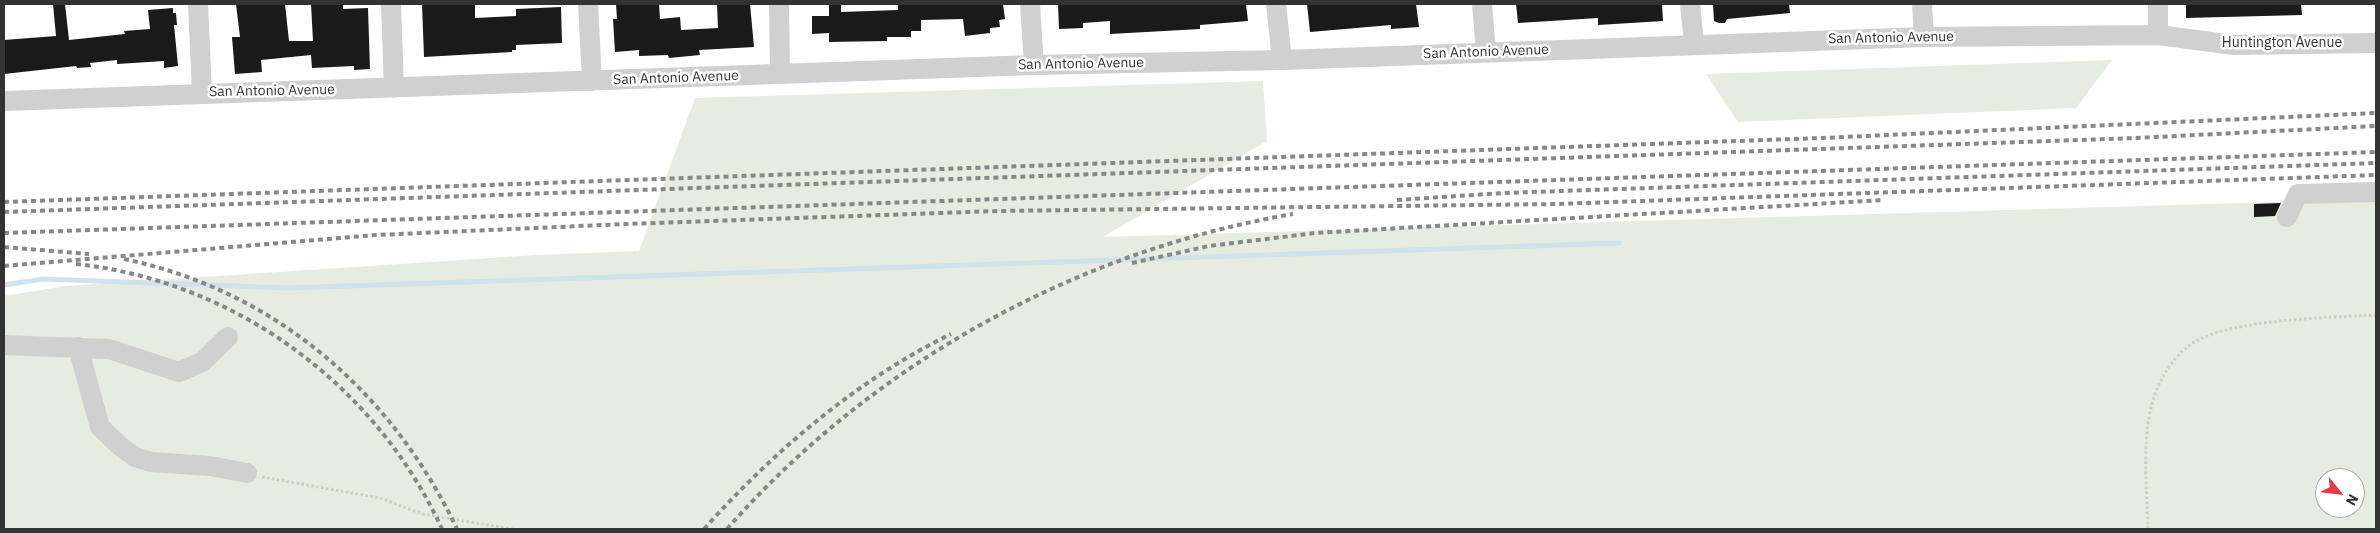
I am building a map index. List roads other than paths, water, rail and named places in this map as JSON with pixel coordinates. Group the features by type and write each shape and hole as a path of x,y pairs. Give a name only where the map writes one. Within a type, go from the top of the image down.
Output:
{"street":[{"path":"198,4 202,93"},
{"path":"391,4 394,88"},
{"path":"588,4 592,81"},
{"path":"779,4 780,74"},
{"path":"1030,4 1034,65"},
{"path":"1276,4 1282,60"},
{"path":"1482,4 1486,52"},
{"path":"1690,4 1694,44"},
{"path":"1922,4 1924,36"},
{"path":"2158,4 2158,35"},
{"name":"San Antonio Avenue","path":"4,101 1034,65 1282,60 1924,36 2158,35"},
{"name":"Huntington Avenue","path":"2158,35 2234,45 2376,43"},
{"path":"2287,217 2298,194 2376,192"},
{"path":"4,345 109,349 179,372 202,362 228,337"},
{"path":"78,347 100,427 120,446 135,457 151,462 210,466 247,473"}],"waterway":[{"path":"4,285 43,279 288,288 1619,243"}],"railway":[{"path":"4,202 1822,138 2376,113"},
{"path":"4,212 2136,138 2376,126"},
{"path":"4,233 2376,152"},
{"path":"1397,200 1503,193 2376,163"},
{"path":"4,266 376,235 626,224 997,211 1557,204 2376,175"},
{"path":"1132,263 1209,246 1315,233 1884,200"},
{"path":"727,529 784,470 846,415 913,367 983,324 1057,286 1133,256 1212,231 1293,214"},
{"path":"4,247 89,254"},
{"path":"124,259 179,274 230,295 278,322 322,354 363,392 399,433 430,479 457,529"},
{"path":"76,264 135,274 191,292 244,317 294,349 339,386 379,429 414,477 442,529"},
{"path":"704,529 788,445 850,395 916,352 951,334"}]}
